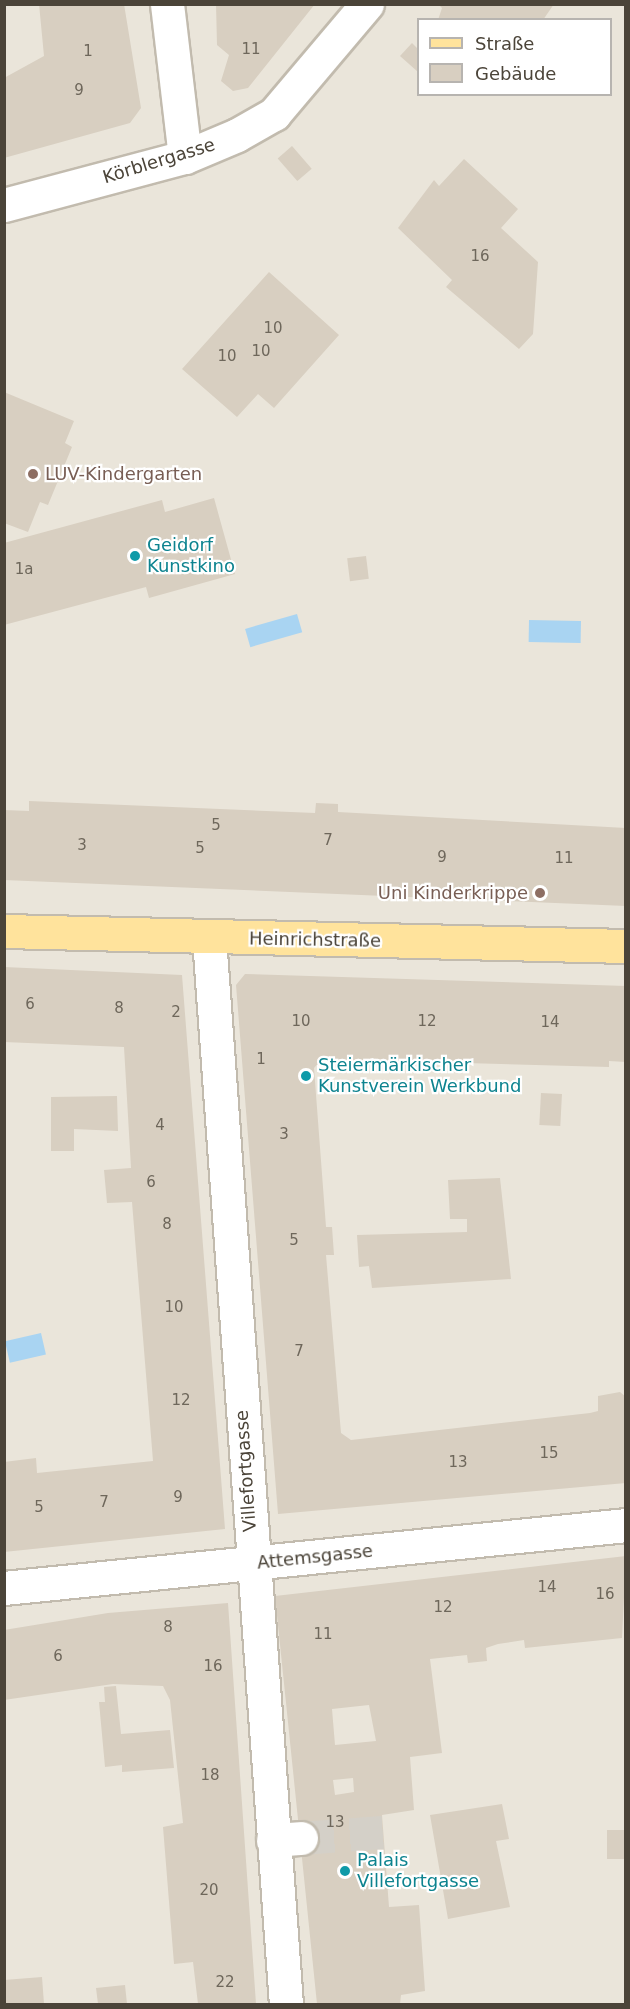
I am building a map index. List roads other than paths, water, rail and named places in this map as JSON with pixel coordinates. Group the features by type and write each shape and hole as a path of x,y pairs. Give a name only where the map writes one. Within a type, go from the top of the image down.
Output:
{"main road":[{"name":"Heinrichstraße","path":"4,931 210,938 626,946"}],"street":[{"path":"166,4 185,157"},
{"name":"Körblergasse","path":"4,205 185,157 274,114 367,4"},
{"name":"Villefortgasse","path":"210,938 253,1564 281,1768 287,1839 286,2004"},
{"name":"Attemsgasse","path":"4,1588 626,1525"}],"water":[{"path":"297,614 302,632 250,647 245,629"},
{"path":"529,620 581,621 581,643 529,642"},
{"path":"41,1333 46,1354 10,1363 5,1341"}],"tunnel":[{"path":"301,1838 383,1832"}],"place":[{"name":"LUV-Kindergarten","path":"33,474"},
{"name":"Geidorf Kunstkino","path":"135,556"},
{"name":"Uni Kinderkrippe","path":"540,893"},
{"name":"Steiermärkischer Kunstverein Werkbund","path":"306,1076"},
{"name":"Palais Villefortgasse","path":"345,1871"}]}
